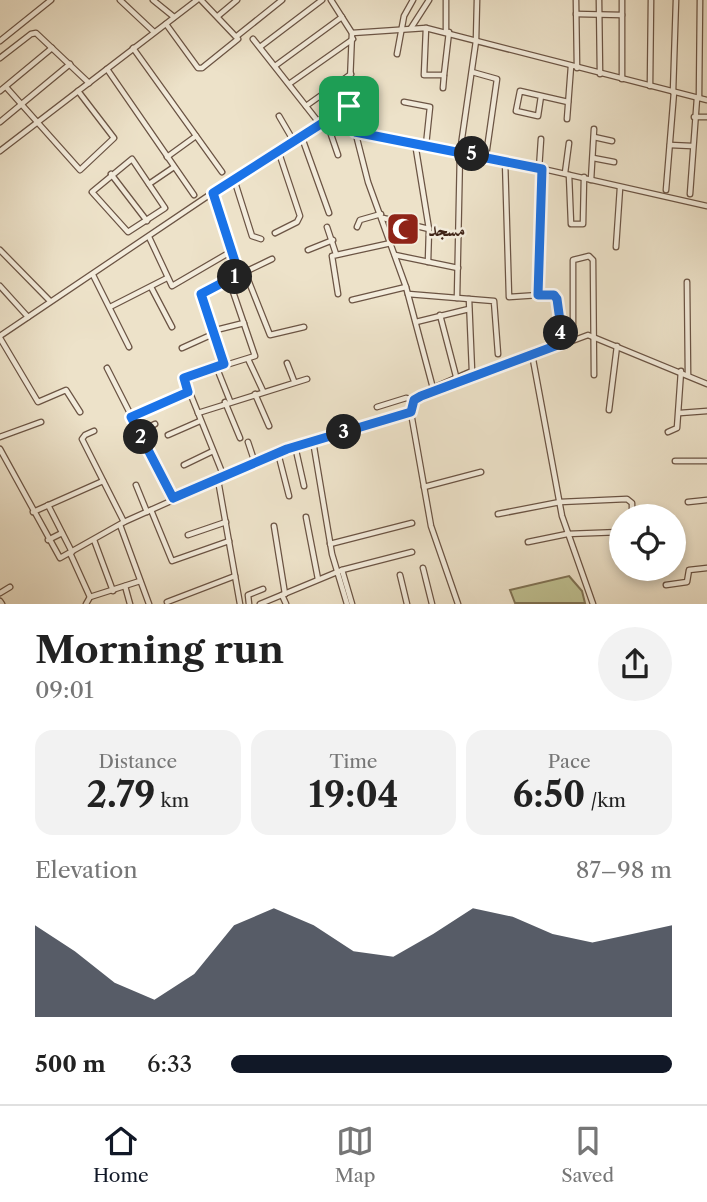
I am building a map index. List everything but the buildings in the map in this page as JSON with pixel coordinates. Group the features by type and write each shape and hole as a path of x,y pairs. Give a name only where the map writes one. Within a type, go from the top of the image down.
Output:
{"street":[{"path":"0,41 51,0"},
{"path":"120,0 154,32"},
{"path":"153,0 174,18"},
{"path":"186,0 191,4"},
{"path":"0,151 199,0 237,36"},
{"path":"218,16 237,0"},
{"path":"166,24 200,69 237,41 237,36 282,0"},
{"path":"260,47 322,0"},
{"path":"331,0 353,36 349,106 381,216 406,287 433,390"},
{"path":"397,54 401,28 413,0"},
{"path":"411,27 429,0"},
{"path":"443,88 448,32 446,0"},
{"path":"457,298 460,152 476,41 477,0"},
{"path":"567,119 574,67 576,0"},
{"path":"599,0 600,74"},
{"path":"622,0 622,79"},
{"path":"650,86 651,0"},
{"path":"666,190 674,92 676,0"},
{"path":"690,194 694,117 698,98 700,1 693,0"},
{"path":"576,14 622,15"},
{"path":"275,66 342,17"},
{"path":"289,84 353,36 411,27 448,32 707,100"},
{"path":"426,28 422,73 444,75"},
{"path":"0,58 32,33 89,83"},
{"path":"253,38 320,124"},
{"path":"0,91 52,48"},
{"path":"133,48 222,172"},
{"path":"0,122 70,64"},
{"path":"107,69 194,195"},
{"path":"472,72 497,79 486,156"},
{"path":"306,106 352,74"},
{"path":"6,87 80,170 114,138 78,91"},
{"path":"541,96 538,116 516,111 520,91 568,102"},
{"path":"404,102 430,107 426,145"},
{"path":"80,412 66,390 38,402 0,336 293,140 349,106"},
{"path":"279,116 293,140"},
{"path":"694,117 707,117"},
{"path":"326,120 338,155"},
{"path":"591,180 594,129"},
{"path":"355,132 486,156 707,206"},
{"path":"301,135 329,213"},
{"path":"167,157 196,136"},
{"path":"594,137 611,141"},
{"path":"538,295 541,139"},
{"path":"415,143 429,229 428,262"},
{"path":"569,143 567,174 570,224 583,224 584,177"},
{"path":"670,145 692,146"},
{"path":"275,233 300,218 278,150"},
{"path":"593,158 614,162"},
{"path":"132,159 149,184 165,208 126,232 93,194 94,188 132,159"},
{"path":"505,160 507,295 554,295 557,299 563,343"},
{"path":"149,184 174,167"},
{"path":"111,174 147,221"},
{"path":"234,179 252,236 261,239"},
{"path":"616,247 620,188"},
{"path":"213,193 232,251 270,335 304,327"},
{"path":"357,227 360,220 381,216 429,229"},
{"path":"327,228 336,254"},
{"path":"149,237 170,285 232,251"},
{"path":"308,250 333,240"},
{"path":"338,295 331,259 336,254 391,243"},
{"path":"0,250 50,301"},
{"path":"395,255 458,268"},
{"path":"573,339 575,257 589,256 593,260 594,375"},
{"path":"224,364 201,294 272,259"},
{"path":"93,275 129,347"},
{"path":"110,307 167,278"},
{"path":"229,280 255,353 248,359 186,376 184,382 213,451 221,478 240,604"},
{"path":"687,282 688,374"},
{"path":"0,286 28,317"},
{"path":"152,287 172,327"},
{"path":"352,300 406,287"},
{"path":"408,294 495,302 498,354"},
{"path":"377,407 406,398 414,400 469,374 473,367 468,299"},
{"path":"416,322 469,309"},
{"path":"440,315 457,380"},
{"path":"182,348 213,332 244,323"},
{"path":"433,390 573,339 593,337 681,371 707,384"},
{"path":"609,410 617,346"},
{"path":"532,355 567,534 593,604"},
{"path":"248,359 263,391"},
{"path":"287,363 294,381"},
{"path":"216,366 240,438"},
{"path":"107,368 173,498"},
{"path":"668,432 676,430 680,414 681,371"},
{"path":"198,413 307,379"},
{"path":"131,417 188,392"},
{"path":"255,394 269,426"},
{"path":"414,400 411,412 431,526 458,604"},
{"path":"680,414 707,411"},
{"path":"1,452 59,558 173,498 278,453 411,412"},
{"path":"168,435 200,421"},
{"path":"0,437 41,422"},
{"path":"139,432 155,425"},
{"path":"94,431 82,439 122,524 149,604"},
{"path":"313,441 330,544 349,604"},
{"path":"248,442 255,463"},
{"path":"295,446 304,486"},
{"path":"184,465 213,451"},
{"path":"278,453 289,496"},
{"path":"675,461 707,461"},
{"path":"424,487 481,472"},
{"path":"33,512 103,481"},
{"path":"136,485 172,562 229,541"},
{"path":"498,514 560,502 627,499 632,504"},
{"path":"688,502 707,500"},
{"path":"48,505 90,597"},
{"path":"306,517 318,579"},
{"path":"188,535 226,522"},
{"path":"330,544 412,523"},
{"path":"274,526 286,604"},
{"path":"528,542 567,534 609,532"},
{"path":"48,540 62,533"},
{"path":"94,540 113,591"},
{"path":"260,604 339,571 412,552"},
{"path":"423,568 432,604"},
{"path":"666,585 688,582 689,570 707,568"},
{"path":"400,575 407,604"},
{"path":"167,602 235,576"},
{"path":"86,604 90,597 140,582"},
{"path":"125,586 130,604"},
{"path":"0,593 10,587"},
{"path":"249,604 248,595 263,589"}],"green space":[{"path":"569,576 582,591 585,603 515,603 510,590"}],"place":[{"name":"مسجد","path":"403,229"}],"route":[{"path":"349,106 355,132 542,169 538,295 556,296 563,343 421,396 414,400 411,412 303,443 173,498 131,417 188,392 184,378 189,374 224,364 201,294 239,274 213,193 349,106"}]}
